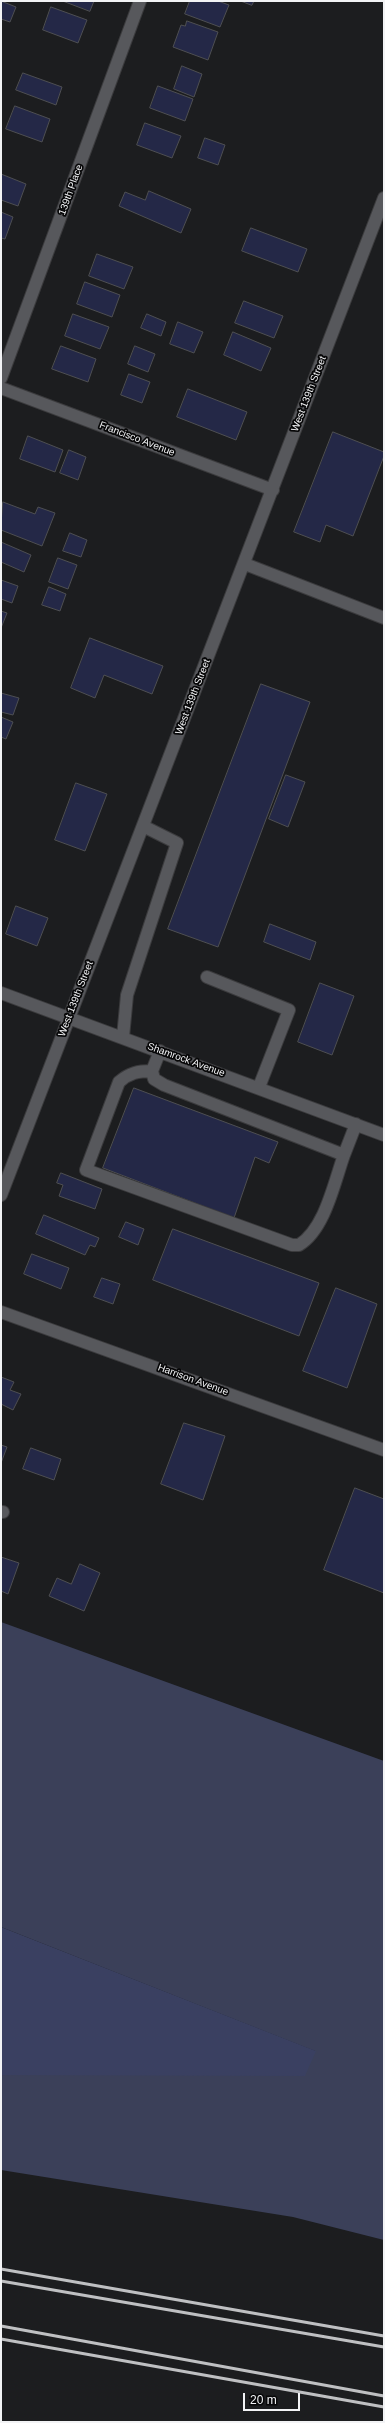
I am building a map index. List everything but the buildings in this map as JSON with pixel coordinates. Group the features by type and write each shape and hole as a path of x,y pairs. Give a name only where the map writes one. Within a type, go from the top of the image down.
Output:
{"street":[{"name":"139th Place","path":"1,378 140,1"},
{"name":"West 139th Street","path":"1,1196 68,1017 273,490 384,198"},
{"name":"Francisco Avenue","path":"1,388 273,490"},
{"path":"244,564 384,618"},
{"path":"123,1037 127,995 177,843 143,826"},
{"path":"207,977 289,1010 259,1087"},
{"name":"Shamrock Avenue","path":"1,993 259,1087 384,1135"},
{"path":"160,1051 152,1071 154,1079 164,1085 344,1155"},
{"path":"152,1071 139,1071 127,1075 119,1082 86,1170 292,1245 299,1245 306,1240 320,1221 356,1124"},
{"name":"Harrison Avenue","path":"1,1312 384,1450"}],"shaded area":[{"path":"1,1622 384,1761 384,2240 293,2217 1,2170 1,2075 315,2051 1,1927"},
{"path":"1,1927 316,2051 305,2076 1,2075"}],"railway":[{"path":"1,2269 384,2336"},
{"path":"1,2281 384,2347"},
{"path":"1,2326 384,2396"},
{"path":"1,2339 384,2407"}]}
